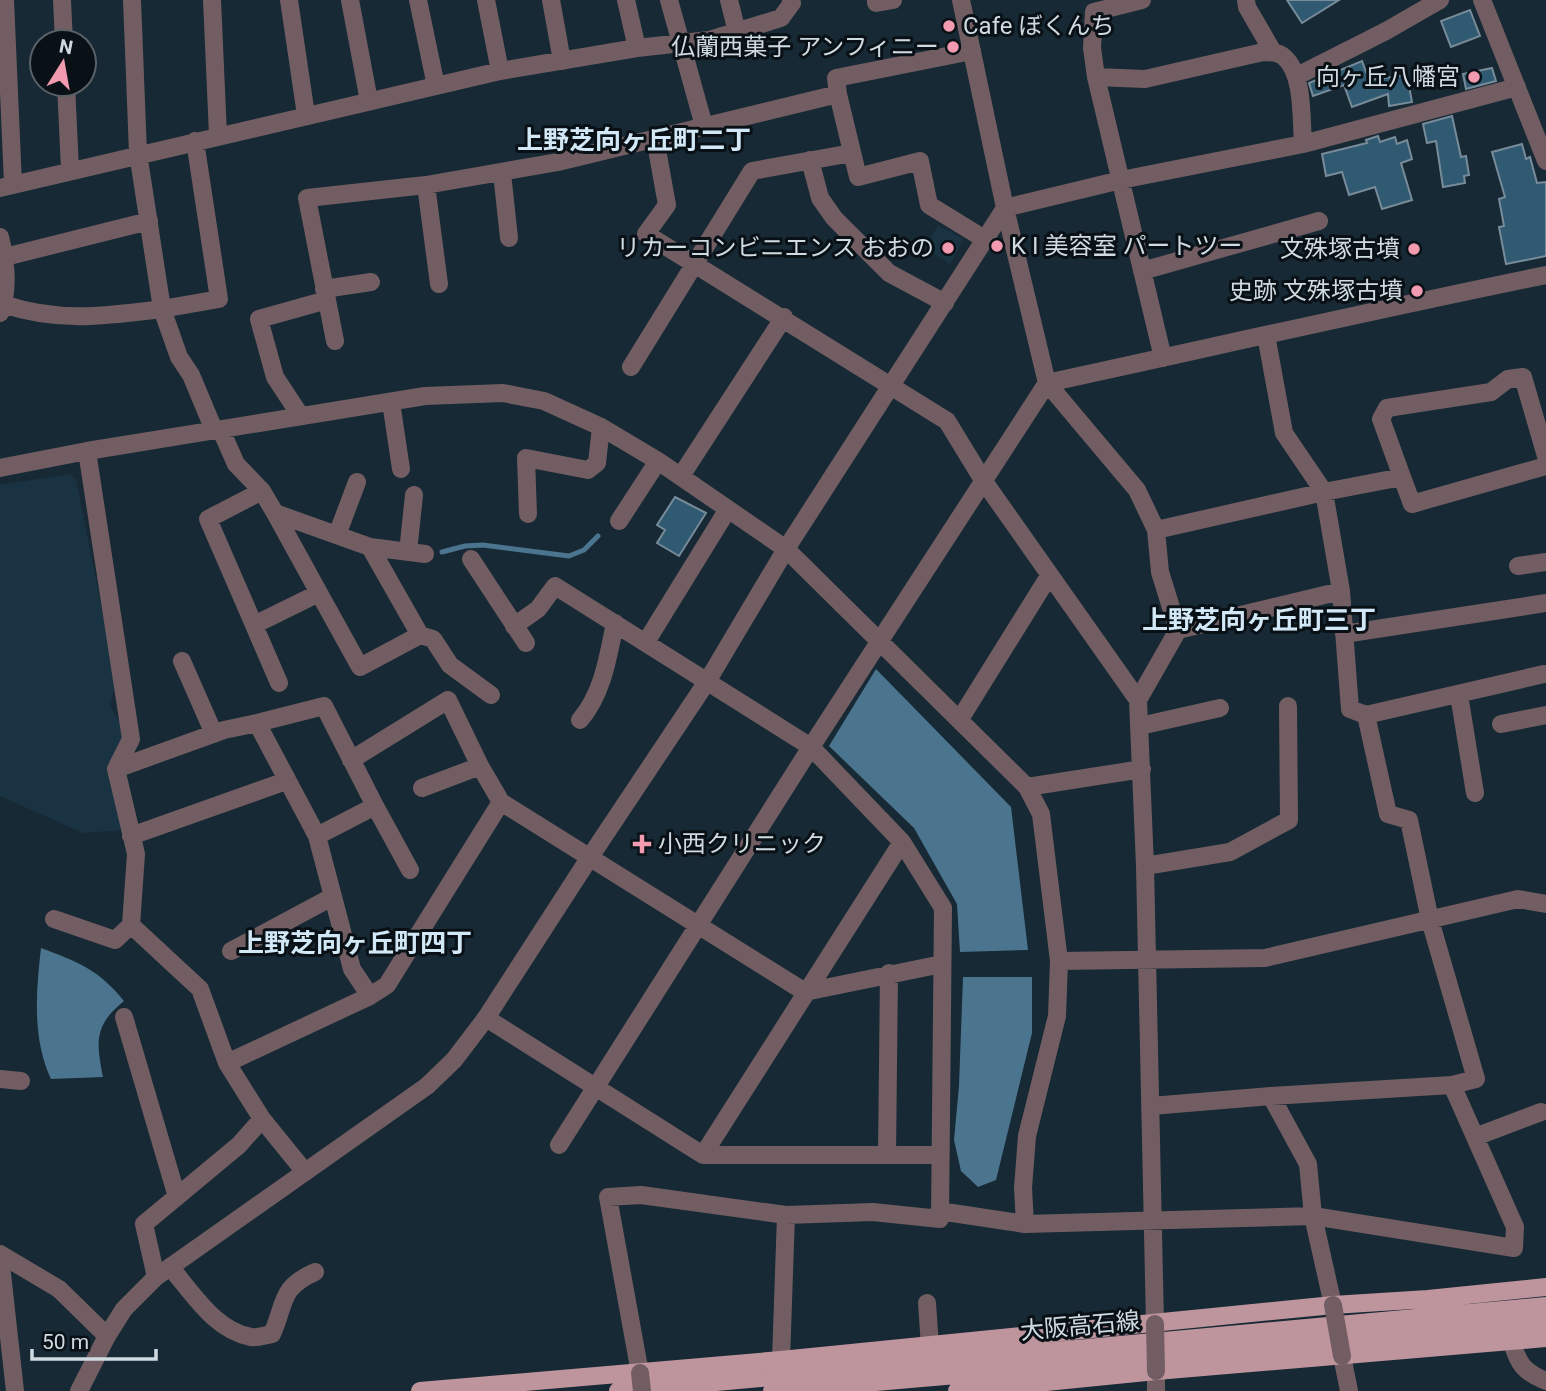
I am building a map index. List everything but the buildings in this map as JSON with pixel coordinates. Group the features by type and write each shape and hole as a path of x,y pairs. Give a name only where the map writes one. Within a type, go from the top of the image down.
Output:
{"main road":[{"path":"419,1391 594,1375 641,1382 781,1360 1333,1305 1546,1287"},
{"name":"大阪高石線","path":"618,1391 1546,1306"},
{"name":"大阪高石線","path":"772,1391 1150,1356 1546,1324"},
{"path":"957,1391 1546,1338"}],"street":[{"path":"5,0 7,186 138,153 499,71 637,48 709,40 781,18 792,3 791,0"},
{"path":"62,0 63,28"},
{"path":"132,0 138,153 162,309 179,357 191,375 236,464 262,491 360,667 420,635"},
{"path":"212,0 218,135"},
{"path":"289,0 306,115"},
{"path":"350,0 369,101"},
{"path":"418,0 436,86"},
{"path":"486,0 499,71"},
{"path":"551,0 562,61"},
{"path":"626,0 637,48"},
{"path":"669,0 704,126"},
{"path":"729,0 737,32"},
{"path":"876,0 876,3 893,0"},
{"path":"961,0 1005,208 1047,383 1137,491 1156,530 1160,572 1178,630"},
{"path":"1142,0 1094,12 1092,48 1096,77 1163,358"},
{"path":"1246,0 1247,7 1273,52"},
{"path":"1297,76 1440,0"},
{"path":"1482,0 1544,151"},
{"path":"972,51 836,78 858,177 920,161 929,205 986,240"},
{"path":"1096,77 1145,79 1273,52 1284,56 1297,76 1303,144"},
{"path":"79,1391 124,1309 163,1272 427,1086 454,1060 486,1018 708,680 786,549 1005,208 1121,180 1303,144 1517,87"},
{"path":"335,341 307,198 502,173 838,94"},
{"path":"67,98 70,170"},
{"path":"655,138 667,205 646,234 784,317 947,421 983,480 1138,700 1148,959 1156,1391"},
{"path":"0,237 5,257 2,309 93,318 219,299 195,141"},
{"path":"631,367 752,171 852,153"},
{"path":"810,160 820,198 834,218 889,273 945,303"},
{"path":"502,173 509,238"},
{"path":"426,184 439,284"},
{"path":"5,257 149,221"},
{"path":"1142,271 1320,222"},
{"path":"559,1145 811,747 1047,383 1346,316 1546,275"},
{"path":"300,415 275,377 259,319 326,294 371,282"},
{"path":"681,476 784,317"},
{"path":"1266,335 1284,433 1324,492 1341,591 1350,709 1366,715 1544,674"},
{"path":"1546,456 1523,377 1508,379 1492,393 1387,408 1381,419 1412,504 1546,466"},
{"path":"0,468 87,451 425,396 503,393 544,401 601,427 681,476 786,549 1027,787 1041,814 1059,961 1057,1016 1027,1136 1023,1188 1025,1224"},
{"path":"391,402 401,469"},
{"path":"528,514 526,458 588,470 597,463 601,427"},
{"path":"54,919 115,940 131,925 136,854 116,769 131,739 87,451"},
{"path":"619,521 658,461"},
{"path":"1156,530 1402,477"},
{"path":"337,535 357,482"},
{"path":"262,491 208,519 279,683"},
{"path":"275,513 370,547 417,553 414,495"},
{"path":"646,642 728,509"},
{"path":"370,547 420,635 433,639 450,665 491,695"},
{"path":"471,559 526,643"},
{"path":"1518,566 1546,562"},
{"path":"960,719 1049,576"},
{"path":"514,626 538,609 555,586 811,747 902,842 943,908 940,1215"},
{"path":"1138,700 1178,630 1341,591"},
{"path":"254,625 319,593"},
{"path":"1344,634 1546,603"},
{"path":"580,720 590,708 604,675 615,623"},
{"path":"182,660 214,734"},
{"path":"351,760 448,700 471,681"},
{"path":"1458,695 1475,793"},
{"path":"448,700 501,802 805,992 942,964"},
{"path":"116,769 214,734 324,706 410,870"},
{"path":"1145,866 1230,852 1289,820 1288,706"},
{"path":"1140,726 1220,708"},
{"path":"1151,1106 1452,1086 1476,1079 1430,920 1409,820 1388,814 1366,715"},
{"path":"1501,724 1546,715"},
{"path":"257,723 317,836 352,969 370,996"},
{"path":"422,788 480,766"},
{"path":"1027,787 1142,769"},
{"path":"131,836 286,781"},
{"path":"227,1063 370,996 387,985 501,802"},
{"path":"317,836 375,806"},
{"path":"703,1154 902,842"},
{"path":"231,951 332,897"},
{"path":"1059,961 1265,958 1518,899 1546,904"},
{"path":"131,925 200,989 227,1063 262,1119 305,1172"},
{"path":"887,1155 889,973"},
{"path":"124,1017 177,1197"},
{"path":"486,1018 703,1154 939,1155"},
{"path":"0,1079 21,1081"},
{"path":"641,1382 608,1197 641,1195 786,1215 873,1212 940,1215 1025,1224 1313,1216 1514,1248 1515,1227 1452,1086"},
{"path":"1271,1096 1308,1164 1313,1216 1349,1391"},
{"path":"1475,1137 1541,1112"},
{"path":"262,1119 239,1146 144,1224 163,1272 234,1333 254,1338 272,1334 281,1304 293,1284 315,1272"},
{"path":"781,1360 786,1215"},
{"path":"0,1255 59,1289 107,1336"},
{"path":"0,1255 15,1391"},
{"path":"927,1303 930,1346"},
{"path":"1512,1342 1518,1362 1533,1376 1546,1381"}],"shaded area":[{"path":"938,225 964,239 950,264 925,248"},
{"path":"70,474 76,479 116,681 110,706 125,731 111,772 121,830 83,833 0,796 0,485"},
{"path":"876,669 1011,807 1028,950 960,952 957,904 914,828 829,746"},
{"path":"41,948 87,968 105,981 124,1001 102,1026 99,1054 103,1077 51,1079 38,1031 37,998"},
{"path":"963,977 1032,977 1032,1033 996,1180 978,1187 961,1171 954,1140"}],"waterway":[{"path":"442,552 483,545 569,556 584,550 598,536"}],"place":[{"name":"Cafe ぼくんち","path":"949,26"},
{"name":"仏蘭西菓子 アンフィニー","path":"953,47"},
{"name":"向ヶ丘八幡宮","path":"1474,77"},
{"name":"K I 美容室 パートツー","path":"997,246"},
{"name":"リカーコンビニエンス おおの","path":"948,248"},
{"name":"文殊塚古墳","path":"1414,249"},
{"name":"史跡 文殊塚古墳","path":"1417,291"},
{"name":"小西クリニック","path":"642,844"}],"district":[{"name":"上野芝向ヶ丘町二丁","path":"634,140"},
{"name":"上野芝向ヶ丘町三丁","path":"1259,620"},
{"name":"上野芝向ヶ丘町四丁","path":"355,943"}]}
